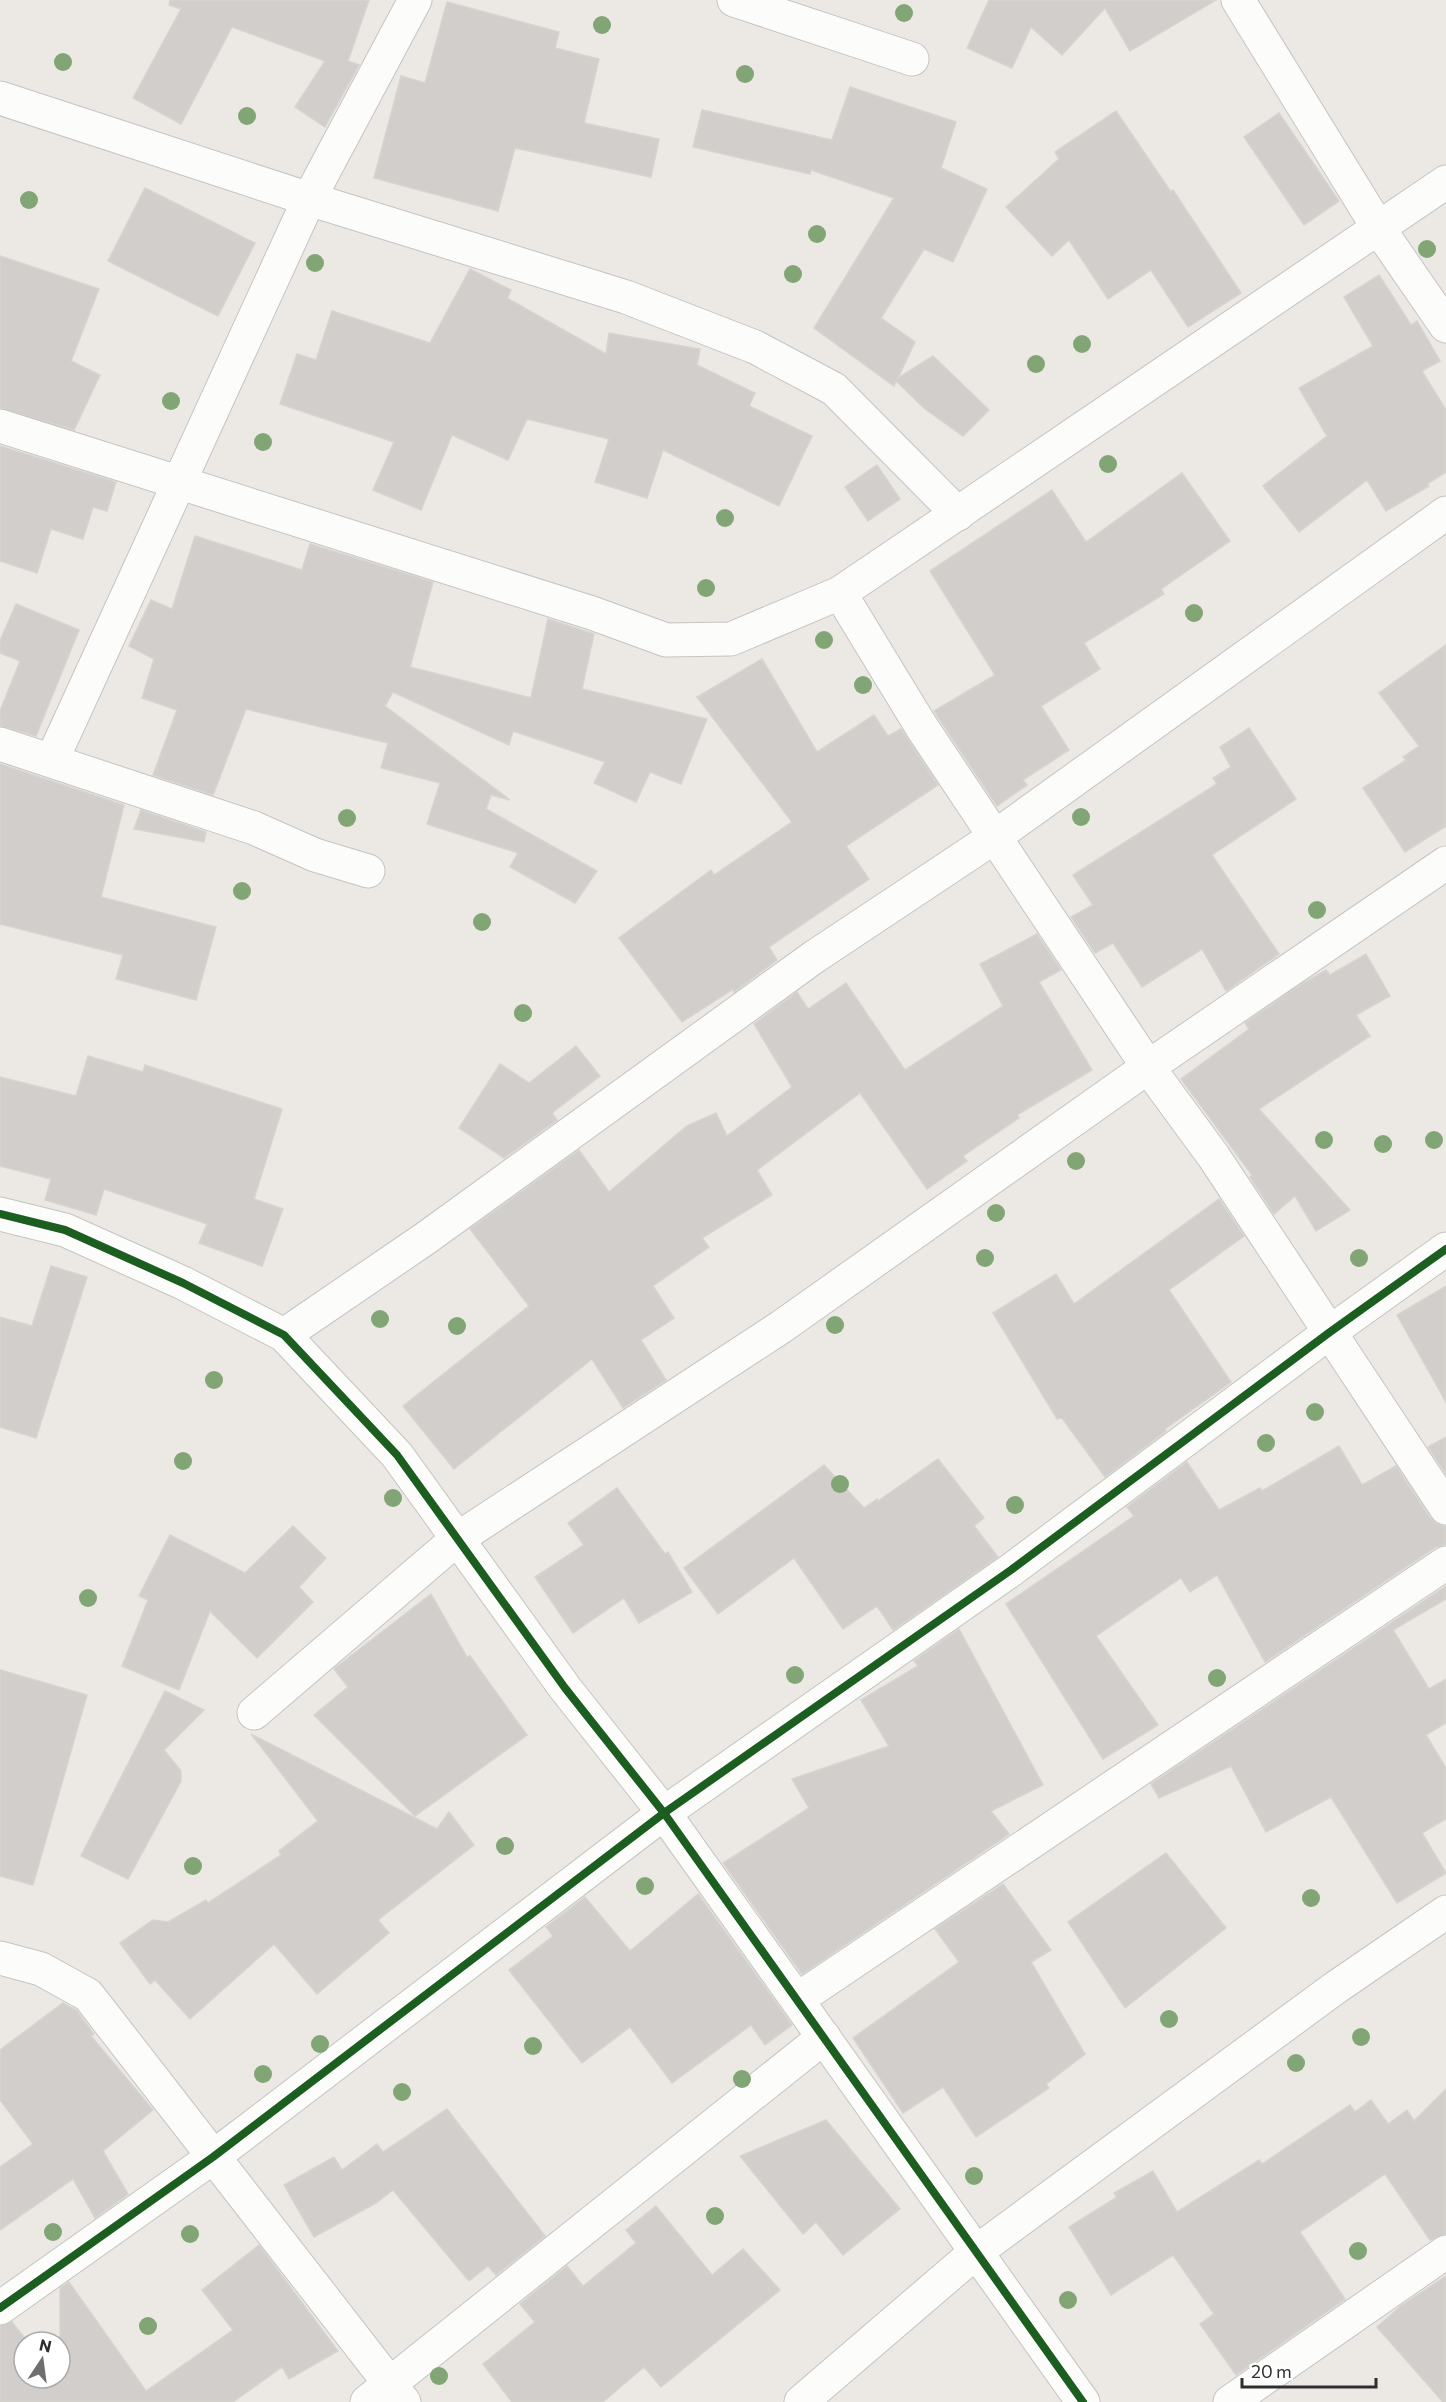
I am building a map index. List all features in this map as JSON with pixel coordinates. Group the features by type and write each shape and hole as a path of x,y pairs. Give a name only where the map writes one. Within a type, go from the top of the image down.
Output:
{"street":[{"path":"52,760 309,199 415,0"},
{"path":"734,0 912,59"},
{"path":"1238,0 1378,229 1446,326"},
{"path":"0,98 309,199 626,297 755,348 834,389 958,514"},
{"path":"0,426 592,613 666,640 731,639 840,592 1446,182"},
{"path":"284,1335 426,1238 814,957 996,836 1446,513"},
{"path":"840,592 921,726 1148,1067 1214,1157 1446,1508"},
{"path":"0,744 254,828 315,855 368,871"},
{"path":"254,1713 457,1539 780,1327 1148,1067 1446,862"},
{"path":"0,1214 65,1230 183,1282 284,1335 397,1455 565,1688 664,1813 1083,2402"},
{"path":"0,2308 213,2157 664,1813 1011,1570 1330,1332 1446,1249"},
{"path":"798,1999 1446,1563"},
{"path":"801,2402 976,2252 1335,1988 1446,1912"},
{"path":"0,1958 41,1969 88,1995 213,2157 387,2396 824,2037"},
{"path":"1230,2402 1446,2252"}],"building":[{"path":"170,0 369,0 348,61 359,65 325,127 295,107 325,61 232,27 181,124 133,98 181,9 169,5"},
{"path":"989,0 1216,0 1130,51 1105,8 1062,55 1031,27 1012,68 967,48"},
{"path":"447,2 559,32 555,48 599,59 584,123 659,139 651,177 515,148 498,211 374,178 401,76 425,83"},
{"path":"850,87 956,122 941,168 987,189 953,262 924,249 881,318 915,342 898,378 933,356 989,410 963,436 925,409 896,381 894,386 814,328 894,198 811,170 810,174 693,147 702,110 832,140"},
{"path":"1116,111 1171,192 1173,190 1241,293 1188,327 1151,270 1108,299 1069,240 1052,256 1006,207 1059,159 1055,152"},
{"path":"1279,113 1339,201 1304,225 1244,137"},
{"path":"145,188 255,243 218,316 108,261"},
{"path":"0,256 99,289 71,361 100,375 74,430 0,408"},
{"path":"470,269 511,290 507,298 606,354 609,333 700,349 697,365 755,393 749,406 812,436 779,506 663,450 647,498 595,482 609,439 527,419 508,460 452,435 421,510 373,490 394,442 280,404 297,354 316,360 332,311 430,343"},
{"path":"1379,275 1411,325 1417,321 1440,361 1422,371 1446,410 1446,472 1427,484 1429,486 1386,511 1367,480 1299,532 1263,486 1327,436 1299,388 1373,346 1344,297"},
{"path":"0,446 116,482 107,511 93,507 83,539 51,529 37,573 0,561"},
{"path":"877,465 900,499 868,521 845,487"},
{"path":"1182,473 1230,541 1161,589 1164,594 1084,643 1100,669 1041,706 1069,750 1023,780 1027,785 997,806 934,711 995,675 930,571 1052,490 1086,542"},
{"path":"195,536 302,570 310,544 433,582 410,667 531,698 548,619 594,634 582,689 707,719 681,784 650,772 636,802 594,783 605,762 513,731 509,745 393,692 385,706 510,800 491,795 486,809 597,871 575,903 510,867 518,853 427,824 440,783 381,768 388,743 246,709 213,795 153,775 177,710 142,698 154,659 129,646 151,600 172,609"},
{"path":"16,604 79,630 36,736 0,726 0,711 20,661 0,653 0,641"},
{"path":"1446,645 1446,826 1405,852 1363,788 1406,760 1403,757 1419,746 1379,693"},
{"path":"762,659 817,752 874,715 888,736 901,729 938,785 846,846 869,879 769,947 777,960 734,992 733,989 682,1022 619,938 711,870 714,875 792,822 697,697"},
{"path":"1249,728 1296,799 1212,855 1279,954 1226,991 1202,949 1142,987 1113,943 1095,953 1071,917 1093,905 1073,875 1217,784 1213,778 1231,767 1220,747"},
{"path":"0,764 124,805 101,897 216,927 196,1000 116,979 123,955 0,924"},
{"path":"141,810 206,832 204,842 134,829"},
{"path":"1037,934 1061,970 1039,982 1092,1070 1017,1115 1019,1118 963,1156 967,1161 927,1189 860,1093 757,1170 772,1195 702,1238 709,1247 653,1286 674,1318 641,1340 666,1380 623,1408 592,1359 454,1469 403,1406 529,1306 470,1229 579,1150 609,1192 687,1126 716,1113 727,1136 792,1087 754,1024 797,992 808,1009 846,983 905,1070 1003,1006 980,964"},
{"path":"1366,954 1390,996 1356,1015 1370,1036 1259,1109 1350,1210 1316,1231 1295,1196 1274,1214 1250,1177 1252,1175 1181,1079 1249,1029 1245,1023 1300,985 1326,970 1330,975"},
{"path":"576,1046 600,1076 552,1113 557,1120 504,1158 459,1128 500,1064 529,1083"},
{"path":"88,1056 143,1072 145,1065 282,1109 254,1199 283,1209 262,1266 199,1243 207,1224 104,1189 96,1215 45,1200 51,1179 0,1166 0,1077 76,1096"},
{"path":"1219,1199 1244,1236 1169,1290 1231,1382 1165,1429 1166,1431 1105,1477 1062,1418 1057,1419 993,1313 1056,1274 1074,1304"},
{"path":"51,1266 87,1277 36,1438 0,1427 0,1317 32,1326"},
{"path":"1446,1286 1446,1402 1397,1315"},
{"path":"1446,1437 1446,1474 1428,1447"},
{"path":"1339,1446 1362,1485 1396,1466 1430,1518 1446,1527 1446,1544 1436,1547 1265,1662 1217,1575 1190,1592 1181,1578 1096,1636 1158,1725 1103,1759 1006,1604 1134,1516 1127,1507 1187,1462 1219,1510 1260,1488 1262,1491"},
{"path":"938,1459 984,1518 974,1526 998,1557 893,1630 877,1606 843,1629 794,1558 718,1614 684,1568 824,1465 864,1508 877,1499 878,1501"},
{"path":"617,1488 665,1554 668,1552 692,1592 639,1623 624,1598 573,1633 535,1577 584,1545 568,1523"},
{"path":"293,1526 326,1558 299,1587 313,1602 257,1658 210,1611 179,1690 122,1666 148,1600 139,1596 170,1535 245,1573"},
{"path":"1446,1586 1446,1599 1393,1630 1429,1689 1446,1679 1446,1723 1426,1735 1446,1768 1446,1819 1422,1833 1446,1873 1397,1903 1331,1797 1266,1832 1231,1766 1159,1798 1151,1784"},
{"path":"431,1594 467,1657 470,1656 527,1735 415,1816 314,1715 348,1687 334,1669"},
{"path":"959,1629 1043,1785 991,1811 1009,1834 802,1974 723,1863 809,1808 792,1779 889,1746 861,1700 918,1666 914,1661"},
{"path":"0,1670 87,1695 33,1885 0,1876"},
{"path":"165,1691 204,1710 164,1750 181,1771 181,1781 128,1879 81,1856"},
{"path":"251,1734 437,1829 449,1812 474,1845 378,1920 389,1933 317,1994 274,1944 190,2019 155,1980 150,1984 120,1943 153,1920 168,1922 206,1900 208,1903 281,1855 279,1851 318,1821"},
{"path":"1166,1853 1226,1928 1125,2008 1068,1922"},
{"path":"1003,1884 1051,1950 1031,1962 1085,2054 1046,2084 1049,2088 976,2137 943,2087 903,2113 853,2038 959,1962 935,1929"},
{"path":"698,1894 792,2025 765,2045 751,2025 672,2083 630,2027 582,2063 509,1970 553,1936 546,1927 585,1897 630,1951"},
{"path":"63,2003 76,2010 94,2034 91,2036 153,2110 103,2151 128,2194 95,2218 73,2179 0,2230 0,2167 33,2144 0,2100 0,2050"},
{"path":"1446,2089 1446,2234 1430,2240 1385,2174 1300,2232 1345,2299 1236,2375 1200,2324 1214,2314 1173,2255 1111,2295 1069,2227 1117,2197 1114,2193 1153,2171 1177,2212 1259,2160 1262,2164 1350,2105 1355,2112 1371,2100 1388,2124 1407,2110 1414,2121"},
{"path":"447,2109 545,2236 496,2275 488,2266 469,2281 393,2190 376,2203 314,2237 284,2185 334,2157 342,2170 377,2144 383,2152"},
{"path":"826,2120 900,2209 843,2255 816,2222 803,2234 740,2156"},
{"path":"656,2206 712,2275 743,2249 780,2290 661,2387 644,2367 603,2402 512,2402 483,2364 535,2322 520,2304 567,2266 583,2286 636,2243 626,2230"},
{"path":"259,2245 338,2351 289,2379 282,2367 233,2402 0,2402 0,2326 12,2322 18,2330 12,2330 12,2390 72,2390 72,2330 60,2330 60,2288 69,2282 146,2391 233,2330 202,2290"},
{"path":"1446,2276 1446,2402 1443,2402 1377,2327 1401,2306"}],"cycle path":[{"path":"0,1214 65,1230 183,1283 284,1335 397,1455 565,1688 664,1813 1083,2402"},
{"path":"0,2308 213,2157 664,1813 1011,1570 1330,1332 1446,1249"}]}
